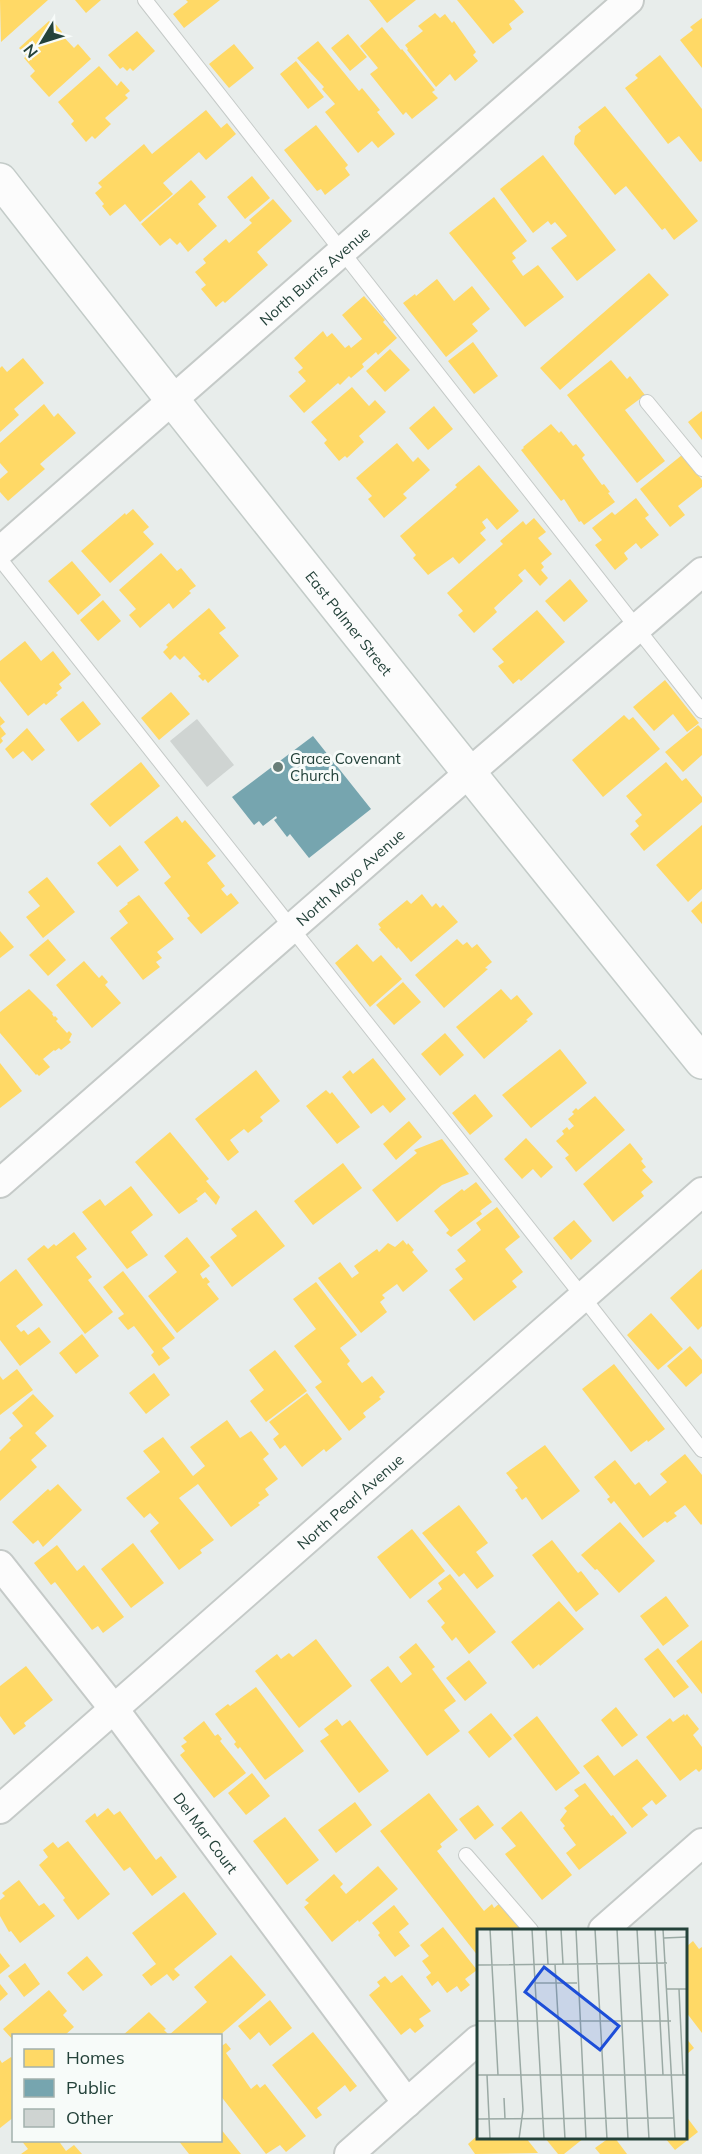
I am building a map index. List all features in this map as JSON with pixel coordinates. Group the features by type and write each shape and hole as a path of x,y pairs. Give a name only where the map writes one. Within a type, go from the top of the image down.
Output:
{"main road":[{"name":"East Palmer Street","path":"0,180 171,400 702,1062"}],"street":[{"name":"North Burris Avenue","path":"0,551 629,0"},
{"name":"North Mayo Avenue","path":"0,1183 468,773 702,572"},
{"name":"North Pearl Avenue","path":"0,1809 702,1192"},
{"name":"Del Mar Court","path":"0,1565 114,1709 408,2103"},
{"path":"604,1929 702,1843"},
{"path":"349,2154 477,2041"}],"lane":[{"path":"145,0 702,711"},
{"path":"647,402 702,469"},
{"path":"0,559 702,1450"},
{"path":"466,1856 530,1929"}],"building: Homes":[{"path":"0,0 48,0 1,42"},
{"path":"75,0 101,0 86,13"},
{"path":"186,0 220,0 184,28 173,14 188,2"},
{"path":"369,0 416,0 387,23"},
{"path":"457,0 514,0 524,12 509,24 512,29 493,44"},
{"path":"435,13 440,18 445,14 452,23 454,21 476,52 473,55 478,61 455,81 450,74 436,87 405,45 423,31 418,26"},
{"path":"702,18 702,68 680,40 693,30 690,27"},
{"path":"49,21 51,23 53,21 74,48 78,44 91,59 49,97 30,76 35,71 24,58 27,56 19,48"},
{"path":"382,27 435,90 432,92 438,98 412,119 406,112 403,115 370,74 378,68 360,46"},
{"path":"137,31 155,51 133,71 130,68 127,71 123,67 120,69 108,55"},
{"path":"348,34 367,57 350,71 331,48"},
{"path":"318,41 359,91 362,88 380,110 377,112 395,134 378,148 372,141 358,153 325,112 335,104 322,89 324,87 297,58"},
{"path":"234,44 254,68 229,88 209,64"},
{"path":"660,55 702,109 702,161 700,162 679,136 668,144 625,88 638,78 635,75"},
{"path":"296,61 324,97 308,109 280,74"},
{"path":"99,66 117,86 121,81 130,91 125,95 128,98 105,118 111,124 95,139 92,136 86,142 71,124 74,121 58,102"},
{"path":"605,106 698,221 674,240 665,228 662,230 626,186 615,195 574,144 575,136 581,131 578,127"},
{"path":"206,110 221,128 227,123 236,134 206,160 199,152 163,183 173,194 140,222 125,204 110,216 95,193 102,187 98,183 144,144 152,154"},
{"path":"316,125 348,165 345,168 350,175 325,195 321,189 317,191 284,150"},
{"path":"543,155 616,250 577,281 551,248 567,236 555,222 551,225 548,221 533,233 500,189"},
{"path":"252,176 270,198 245,219 227,197"},
{"path":"191,180 206,197 198,204 217,226 188,252 180,242 177,245 170,238 160,246 141,224"},
{"path":"494,197 527,241 512,253 516,258 512,261 523,276 538,265 564,297 525,327 449,233"},
{"path":"273,199 292,221 257,252 268,265 225,303 223,301 216,307 201,289 206,285 195,272 206,263 203,259 226,239 229,243 252,223 249,220"},
{"path":"649,273 669,295 560,390 540,368"},
{"path":"437,279 454,301 472,286 490,309 472,324 478,331 446,357 403,303"},
{"path":"364,296 397,338 378,355 376,352 362,364 364,367 340,385 338,383 304,413 289,396 306,381 298,372 303,368 294,358 323,331 327,337 332,333 345,348 349,345 351,348 363,340 342,315"},
{"path":"473,342 498,376 474,394 448,361"},
{"path":"390,349 410,370 385,392 366,371"},
{"path":"23,358 44,383 14,409 19,415 0,432 0,368 2,366 7,372"},
{"path":"611,360 627,379 630,376 645,395 625,410 665,461 637,483 567,395"},
{"path":"352,387 369,406 375,400 386,412 359,436 364,442 347,458 345,456 339,461 324,443 327,440 311,422"},
{"path":"44,404 54,417 58,413 76,433 40,464 45,469 8,501 0,492 0,479 8,472 0,463 0,443"},
{"path":"434,406 453,429 428,450 409,428"},
{"path":"702,411 702,440 688,422"},
{"path":"551,424 559,433 561,431 573,446 576,444 585,455 582,458 610,492 608,493 615,502 584,525 581,521 579,522 564,499 561,501 521,450"},
{"path":"397,443 413,462 418,457 430,470 403,494 407,498 384,518 368,499 372,496 356,478"},
{"path":"682,455 702,480 702,487 678,506 685,515 670,527 640,489"},
{"path":"479,465 519,511 497,530 487,518 482,522 486,528 480,533 486,540 459,564 453,557 428,575 413,558 416,555 400,536"},
{"path":"636,498 649,515 645,518 659,535 641,549 636,543 624,553 628,559 615,570 595,545 602,540 592,528 612,512 615,515"},
{"path":"133,509 149,527 143,532 154,544 110,583 81,551 125,513 126,515"},
{"path":"534,518 546,532 538,538 552,554 541,563 544,567 541,570 548,578 540,586 525,569 518,575 523,581 494,608 497,612 474,633 458,615 463,611 447,593 503,544 500,541 523,521 526,525"},
{"path":"161,553 177,571 181,568 196,586 173,609 169,603 140,628 129,615 136,609 119,590"},
{"path":"72,561 101,595 78,615 48,581"},
{"path":"570,579 588,601 564,622 545,601"},
{"path":"103,600 121,621 98,641 80,620"},
{"path":"209,608 226,628 219,633 239,656 208,683 198,676 201,674 184,656 180,660 175,655 170,660 163,652 168,647 166,645"},
{"path":"537,610 565,642 521,681 519,679 513,684 498,666 504,662 492,649"},
{"path":"25,641 41,661 53,651 71,674 59,684 62,688 56,693 58,695 28,716 0,681 0,661"},
{"path":"665,680 699,723 687,732 673,714 654,731 633,707"},
{"path":"171,692 190,714 159,740 141,718"},
{"path":"83,701 101,724 78,742 60,719"},
{"path":"624,715 629,720 633,717 660,749 603,797 572,760"},
{"path":"0,716 5,722 0,726"},
{"path":"698,725 702,729 702,755 683,772 665,752"},
{"path":"0,726 6,734 1,738 3,741 0,744"},
{"path":"27,728 45,750 32,761 23,751 13,759 5,749"},
{"path":"141,762 160,786 110,827 90,804"},
{"path":"666,762 682,781 686,778 702,797 702,802 644,851 630,834 639,826 635,821 642,815 626,796"},
{"path":"177,816 182,823 185,820 216,856 207,863 225,886 221,889 227,896 231,893 239,903 201,934 187,918 190,916 164,883 171,877 144,842"},
{"path":"702,825 702,889 688,902 656,865"},
{"path":"120,845 139,870 117,887 97,863"},
{"path":"47,877 75,912 43,938 26,917 40,906 28,892"},
{"path":"422,894 432,907 436,903 440,908 443,905 458,922 411,962 379,929 381,928 378,924 407,900 411,904"},
{"path":"139,895 174,939 157,952 162,958 156,962 160,967 143,980 110,938 128,923 119,911"},
{"path":"702,901 702,924 691,911"},
{"path":"0,931 14,947 0,958"},
{"path":"48,939 66,960 48,976 29,955"},
{"path":"457,939 463,945 467,942 472,948 477,944 492,962 485,968 488,969 444,1008 415,975"},
{"path":"357,944 373,962 381,955 402,979 370,1007 335,963"},
{"path":"84,961 99,978 102,975 108,982 105,985 121,1003 92,1028 56,985"},
{"path":"403,982 421,1002 394,1025 376,1005"},
{"path":"29,989 53,1013 58,1019 56,1021 67,1033 69,1031 72,1034 69,1040 71,1042 61,1050 59,1048 54,1050 43,1059 50,1067 39,1076 0,1033 0,1012"},
{"path":"501,989 511,1000 517,995 533,1014 484,1059 456,1027"},
{"path":"445,1033 464,1055 440,1076 421,1054"},
{"path":"560,1049 587,1083 531,1128 502,1095"},
{"path":"373,1058 406,1099 390,1113 383,1105 371,1114 342,1077 350,1070 353,1074"},
{"path":"0,1063 22,1091 0,1108"},
{"path":"256,1070 280,1101 260,1117 263,1121 248,1133 244,1129 230,1140 239,1152 228,1161 195,1119"},
{"path":"326,1090 330,1094 332,1092 360,1127 337,1144 306,1106"},
{"path":"475,1094 493,1116 470,1135 452,1113"},
{"path":"595,1096 625,1130 576,1172 565,1158 569,1155 556,1141 564,1134 562,1131 574,1126 568,1119 574,1114 572,1112"},
{"path":"409,1121 422,1137 396,1160 383,1144"},
{"path":"170,1132 209,1179 206,1181 220,1197 216,1205 205,1192 196,1199 198,1201 179,1214 135,1162"},
{"path":"526,1138 553,1167 541,1178 533,1169 522,1179 504,1159"},
{"path":"442,1139 469,1174 442,1185 397,1222 372,1190 417,1153 414,1150"},
{"path":"630,1143 643,1159 641,1161 646,1167 642,1170 653,1182 641,1192 644,1196 613,1222 583,1184"},
{"path":"343,1163 362,1188 313,1225 294,1201"},
{"path":"476,1182 492,1202 480,1211 482,1214 451,1237 446,1233 449,1230 434,1211 462,1189 464,1191"},
{"path":"131,1186 153,1215 131,1232 148,1255 127,1269 82,1212 100,1199 105,1206"},
{"path":"497,1207 520,1237 505,1249 523,1272 512,1281 517,1287 474,1321 449,1290 463,1279 455,1269 466,1261 457,1250 481,1230 476,1223"},
{"path":"256,1210 285,1246 232,1287 210,1257 237,1236 231,1229"},
{"path":"574,1220 592,1241 571,1260 553,1238"},
{"path":"74,1232 87,1249 76,1257 92,1277 88,1280 113,1312 85,1334 27,1259 44,1245 48,1249 54,1244 56,1246"},
{"path":"187,1237 210,1266 200,1274 203,1279 206,1277 210,1282 207,1284 219,1299 177,1333 148,1296 177,1272 164,1256"},
{"path":"403,1240 414,1250 412,1252 428,1271 403,1292 397,1284 382,1295 385,1298 380,1302 387,1312 361,1333 318,1278 340,1262 352,1278 359,1273 354,1266 377,1249 379,1252 388,1243 395,1247"},
{"path":"16,1269 43,1305 16,1326 28,1335 39,1327 51,1342 20,1366 0,1340 0,1282"},
{"path":"702,1269 702,1326 698,1330 670,1298"},
{"path":"123,1271 175,1338 162,1348 170,1358 159,1366 151,1355 154,1352 134,1326 128,1330 118,1318 124,1314 103,1287"},
{"path":"316,1282 357,1335 340,1348 350,1361 347,1364 362,1383 372,1376 385,1392 379,1397 381,1399 363,1413 366,1417 349,1431 315,1387 322,1382 294,1346 316,1329 293,1299"},
{"path":"651,1313 683,1349 658,1370 627,1335"},
{"path":"82,1334 99,1356 76,1374 59,1353"},
{"path":"690,1346 702,1360 702,1373 686,1387 667,1366"},
{"path":"275,1350 307,1391 266,1422 250,1401 264,1390 249,1370"},
{"path":"614,1364 665,1429 631,1452 582,1389"},
{"path":"17,1369 33,1390 0,1415 0,1376 3,1380"},
{"path":"154,1373 170,1395 146,1414 129,1393"},
{"path":"307,1393 342,1439 326,1452 324,1449 302,1467 285,1445 280,1449 273,1439 279,1434 269,1422"},
{"path":"33,1394 54,1416 35,1433 47,1446 31,1460 37,1467 0,1501 0,1451 11,1440 9,1438 23,1426 12,1413"},
{"path":"227,1420 240,1438 251,1431 269,1454 263,1459 278,1479 265,1489 269,1495 258,1503 260,1505 231,1527 198,1484 179,1498 214,1540 200,1550 202,1553 179,1570 150,1531 159,1523 150,1513 144,1518 126,1498 160,1472 143,1451 163,1437 193,1476 205,1466 190,1447"},
{"path":"545,1445 580,1491 542,1520 526,1497 522,1500 515,1490 518,1488 506,1473"},
{"path":"685,1454 702,1475 702,1524 685,1505 674,1513 677,1516 667,1523 665,1521 643,1538 614,1501 611,1504 607,1499 610,1497 594,1477 615,1460 635,1485 639,1482 650,1496 667,1482 660,1474"},
{"path":"58,1484 82,1510 43,1547 38,1540 33,1544 12,1522 48,1489 50,1491"},
{"path":"459,1505 488,1543 476,1552 494,1576 477,1589 464,1573 459,1577 422,1533"},
{"path":"620,1522 655,1561 619,1593 581,1555"},
{"path":"412,1529 445,1571 410,1599 377,1557"},
{"path":"552,1540 578,1573 581,1571 599,1594 576,1612 532,1555"},
{"path":"133,1543 164,1583 131,1608 101,1569"},
{"path":"57,1545 77,1571 84,1565 124,1617 103,1633 98,1626 92,1630 55,1582 51,1585 34,1563"},
{"path":"450,1574 496,1632 469,1654 456,1637 452,1641 441,1627 445,1623 427,1601 442,1589 438,1583"},
{"path":"666,1596 689,1626 663,1646 640,1616"},
{"path":"559,1601 584,1629 540,1666 539,1664 533,1669 511,1642"},
{"path":"316,1639 352,1686 299,1728 255,1671 277,1654 281,1659 289,1653 293,1657"},
{"path":"702,1640 702,1694 676,1661"},
{"path":"416,1643 435,1667 432,1669 456,1701 444,1710 460,1731 427,1756 370,1680 388,1666 401,1683 412,1674 399,1657"},
{"path":"658,1648 689,1687 674,1698 644,1659"},
{"path":"469,1660 487,1683 465,1701 446,1678"},
{"path":"26,1666 53,1700 24,1723 26,1726 14,1735 0,1716 0,1686"},
{"path":"256,1687 304,1751 265,1780 240,1747 238,1749 234,1744 236,1742 215,1714"},
{"path":"616,1707 638,1735 622,1747 601,1720"},
{"path":"491,1713 512,1739 489,1758 468,1732"},
{"path":"684,1714 685,1716 687,1714 699,1729 693,1735 702,1747 702,1769 699,1772 696,1769 680,1781 646,1737 670,1718 673,1722"},
{"path":"537,1716 580,1773 556,1791 513,1735"},
{"path":"337,1719 342,1726 350,1720 389,1771 359,1793 320,1741 329,1735 324,1729"},
{"path":"204,1721 215,1736 218,1734 222,1739 220,1741 246,1773 214,1798 180,1755 185,1751 181,1746 187,1742 183,1738"},
{"path":"598,1755 614,1776 637,1759 667,1796 656,1805 652,1800 642,1808 648,1815 632,1828 583,1766"},
{"path":"252,1773 270,1796 246,1815 228,1793"},
{"path":"585,1783 627,1833 579,1870 566,1853 576,1845 560,1820 567,1811 564,1808 579,1796 574,1790"},
{"path":"429,1793 458,1830 440,1844 442,1847 437,1851 484,1911 492,1904 494,1908 500,1903 521,1929 477,1929 477,1955 380,1831"},
{"path":"355,1802 372,1825 336,1853 318,1830"},
{"path":"478,1805 494,1825 475,1840 459,1819"},
{"path":"108,1808 114,1815 120,1811 156,1860 161,1856 177,1877 152,1896 130,1867 124,1871 85,1821 95,1813 97,1817"},
{"path":"521,1811 572,1875 542,1900 505,1854 516,1846 501,1828"},
{"path":"285,1817 319,1860 287,1885 253,1841"},
{"path":"68,1841 110,1894 78,1920 63,1900 65,1898 39,1865 48,1857 43,1850 53,1842 58,1848"},
{"path":"378,1866 398,1889 332,1942 304,1907 309,1903 305,1900 334,1874 343,1884 340,1887 346,1894"},
{"path":"19,1880 39,1906 44,1903 55,1916 20,1943 11,1931 9,1932 0,1916 0,1900 5,1896 2,1893"},
{"path":"184,1892 217,1934 174,1969 180,1975 173,1981 167,1974 151,1986 142,1975 156,1964 132,1933"},
{"path":"394,1905 409,1924 399,1932 410,1946 395,1957 372,1923"},
{"path":"443,1927 477,1970 465,1979 470,1985 461,1992 457,1986 447,1993 438,1981 432,1986 426,1977 431,1973 422,1961 429,1956 420,1945"},
{"path":"693,1941 699,1949 702,1947 702,2033 687,2013 687,1946"},
{"path":"0,1953 10,1966 0,1974"},
{"path":"231,1955 266,1995 221,2034 170,2034 207,2002 194,1987"},
{"path":"87,1956 103,1975 83,1991 67,1973"},
{"path":"25,1963 40,1984 24,1997 8,1976"},
{"path":"402,1975 431,2011 419,2019 424,2026 415,2033 410,2028 401,2035 369,1995 380,1986 377,1982 385,1976 391,1983"},
{"path":"0,1984 8,1994 0,2001"},
{"path":"49,1990 67,2011 63,2015 74,2027 66,2034 12,2034 12,2039 3,2029"},
{"path":"270,2000 292,2028 270,2046 259,2032 250,2040 238,2026"},
{"path":"149,2012 166,2029 164,2030 168,2034 124,2034"},
{"path":"313,2032 357,2086 350,2092 345,2085 317,2108 322,2115 316,2119 272,2065"},
{"path":"687,2039 694,2048 687,2054"},
{"path":"226,2043 231,2049 226,2053 251,2089 257,2084 260,2088 265,2084 306,2136 286,2152 280,2145 266,2154 222,2098 222,2046"},
{"path":"12,2058 12,2119 0,2128 0,2060 2,2063"},
{"path":"687,2117 698,2132 675,2150 666,2139 687,2139"},
{"path":"222,2130 241,2154 189,2154 180,2142 222,2142"},
{"path":"477,2136 477,2139 527,2139 538,2153 475,2154 468,2144"},
{"path":"546,2139 583,2139 564,2154 558,2154"},
{"path":"608,2139 616,2139 627,2154 600,2154 595,2148"},
{"path":"23,2142 59,2142 66,2151 74,2145 82,2154 21,2154 28,2149"}],"building: Public":[{"path":"313,736 371,809 309,858 290,834 287,837 274,820 276,816 263,826 259,821 254,825 232,797"}],"building: Other":[{"path":"197,719 234,765 207,787 170,741"}],"place":[{"name":"Grace Covenant Church","path":"278,767"}]}
